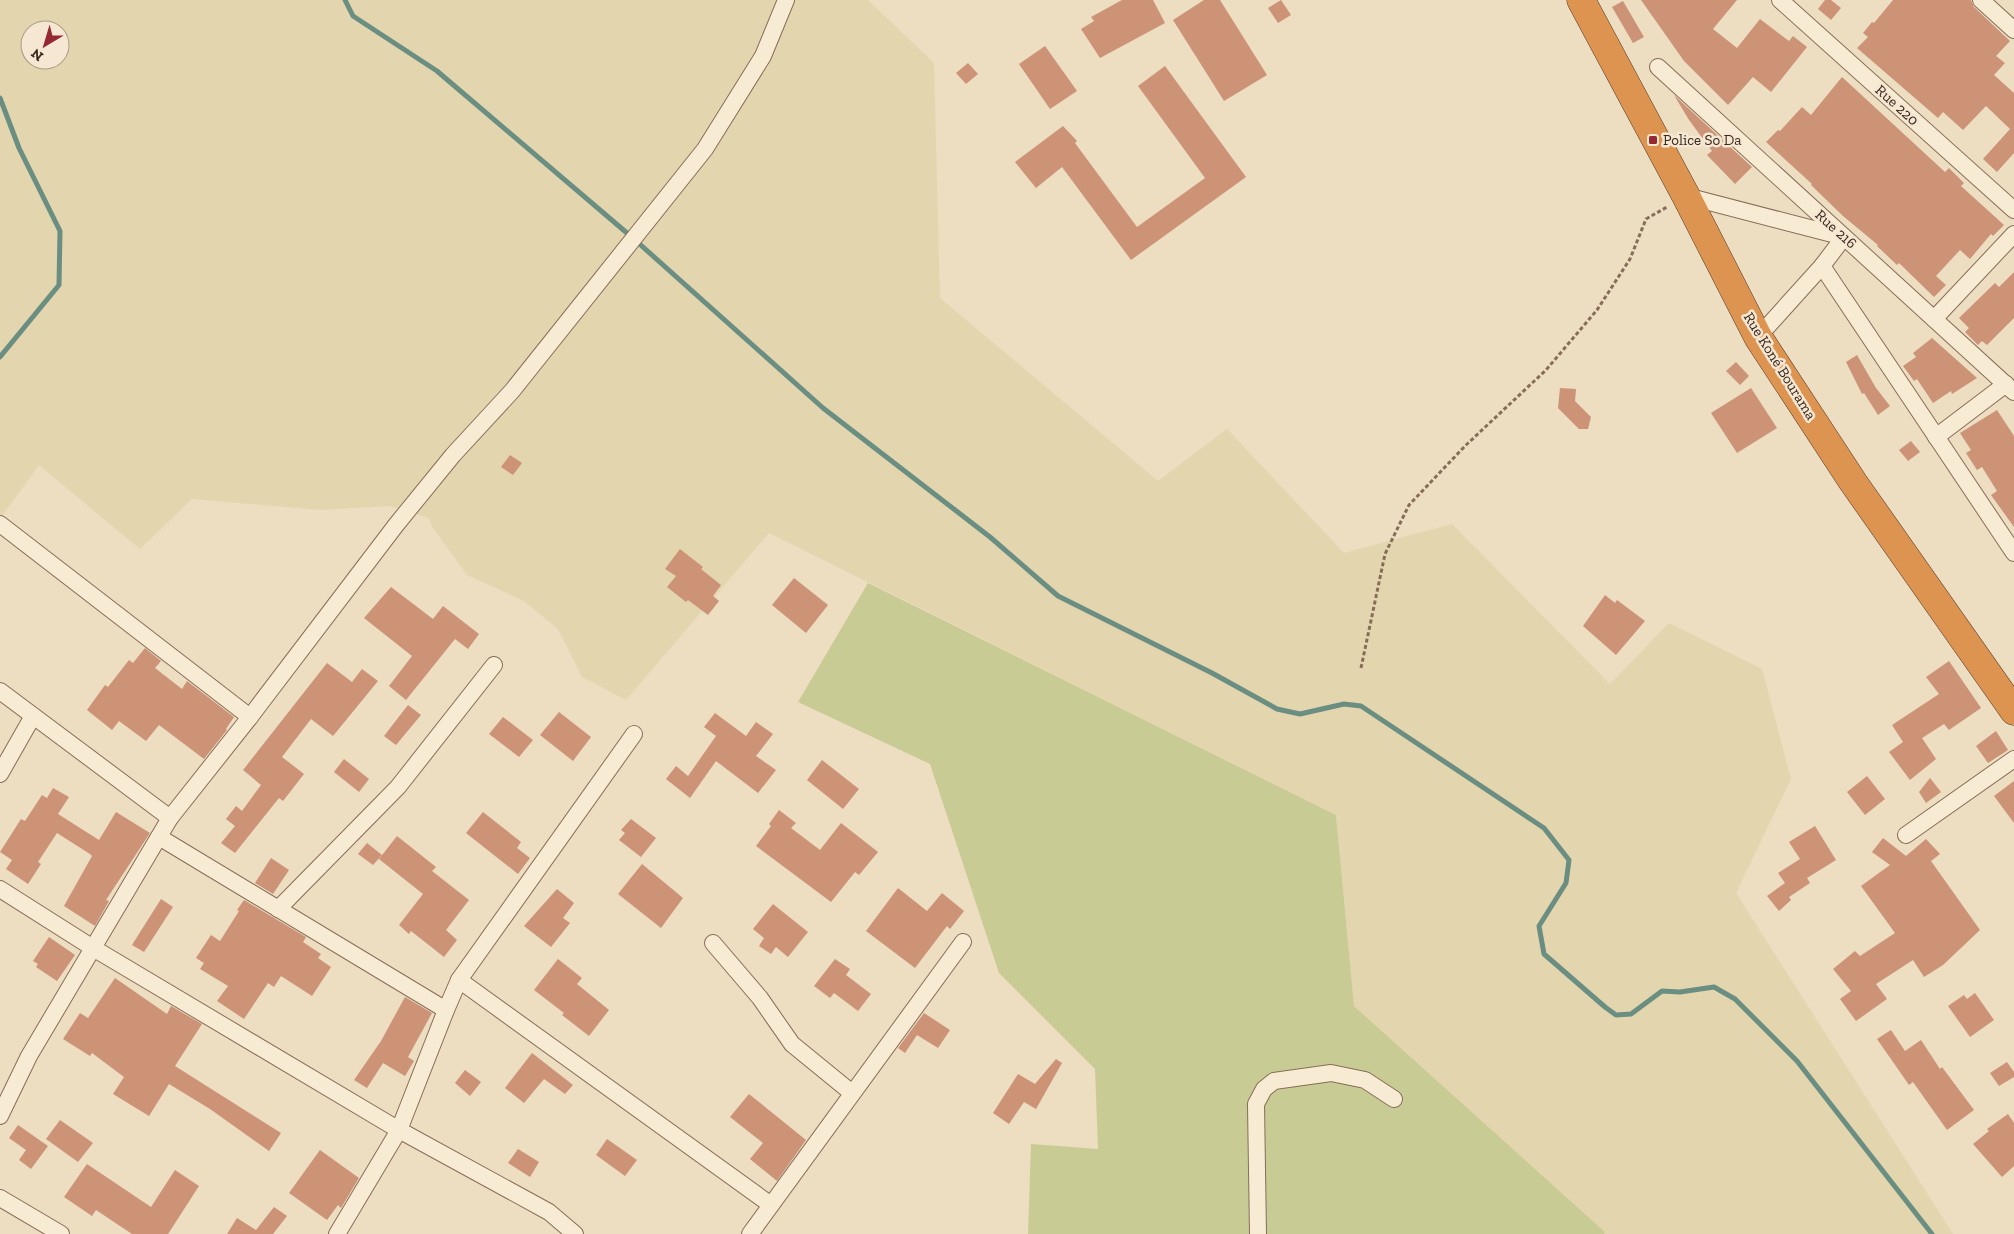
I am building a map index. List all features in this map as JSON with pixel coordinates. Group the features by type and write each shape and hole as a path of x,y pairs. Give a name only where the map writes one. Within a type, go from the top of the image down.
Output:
{"highway":[{"name":"Rue Koné Bourama","path":"1581,0 1686,196 1758,337 1853,482 2014,711"}],"street":[{"path":"0,1116 29,1056 170,818 250,717 396,525 453,455 512,391 705,149 763,56 786,0"},
{"name":"Rue 220","path":"1780,0 2014,210"},
{"path":"1981,0 2014,30"},
{"name":"Rue 216","path":"1658,67 2010,388"},
{"path":"1686,196 1844,237 1822,266 1758,337"},
{"path":"1934,319 2014,234"},
{"path":"1822,266 2014,553"},
{"path":"1936,437 2010,388"},
{"path":"0,524 250,717"},
{"path":"278,909 398,787 494,665"},
{"path":"0,691 170,818"},
{"path":"0,774 33,716"},
{"path":"342,1232 399,1130 459,980 634,734"},
{"path":"1906,835 2014,759"},
{"path":"159,838 446,1010"},
{"path":"0,889 93,948 399,1130 550,1212 575,1234"},
{"path":"750,1234 963,942"},
{"path":"714,943 760,998 792,1044 852,1093"},
{"path":"459,980 771,1205"},
{"path":"1258,1234 1256,1104 1264,1089 1274,1081 1330,1073 1365,1080 1394,1099"},
{"path":"0,1198 61,1234"}],"path":[{"path":"1361,668 1385,554 1408,505 1465,446 1546,370 1597,310 1630,259 1646,219 1686,196"}],"shaded area":[{"path":"0,0 868,0 934,63 940,298 1158,481 1227,429 1344,553 1452,524 1610,684 1669,623 1762,669 1791,779 1736,893 1953,1234 1604,1234 1605,1232 1354,1006 1336,815 769,533 626,700 582,677 558,629 524,601 467,575 433,528 429,518 389,506 320,510 192,499 140,549 39,465 2,516 0,515"}],"green space":[{"path":"868,583 1336,815 1354,1006 1605,1232 1604,1234 1028,1234 1031,1144 1098,1149 1095,1069 999,973 930,764 798,702"}],"building":[{"path":"1122,0 1153,0 1165,23 1100,58 1081,29 1094,21 1091,17"},
{"path":"1204,0 1220,0 1267,75 1224,101 1173,20"},
{"path":"1281,0 1291,15 1278,23 1268,8"},
{"path":"1641,0 1737,0 1713,29 1737,48 1760,19 1789,41 1793,36 1807,47 1771,92 1753,77 1728,105 1684,61"},
{"path":"1825,0 1831,0 1841,8 1831,20 1818,9"},
{"path":"1893,0 1971,0 1974,7 2010,41 1996,56 2005,63 1994,75 2014,93 2014,153 1997,172 1983,159 2010,129 1986,106 1963,130 1943,112 1938,118 1857,48 1868,37 1863,33"},
{"path":"1623,1 1644,37 1633,43 1612,7"},
{"path":"1045,46 1077,91 1050,109 1019,64"},
{"path":"968,63 978,74 966,84 956,73"},
{"path":"1165,66 1246,177 1131,260 1062,167 1036,188 1015,162 1063,126 1077,141 1075,143 1137,227 1205,178 1138,86"},
{"path":"1842,77 1945,172 1949,168 1964,183 1961,186 2004,225 1993,236 1991,234 1970,259 1960,250 1936,276 1946,285 1934,297 1899,263 1897,265 1878,245 1843,216 1812,184 1766,142 1778,130 1780,131 1802,107 1811,115"},
{"path":"1674,95 1752,167 1735,184 1707,155 1712,151 1689,120"},
{"path":"2014,272 2014,318 1987,345 1982,341 1978,345 1965,332 1969,328 1959,318 1995,283 1999,287"},
{"path":"1932,338 1977,378 1952,394 1951,391 1933,403 1917,379 1914,381 1903,366 1916,357 1913,353"},
{"path":"1857,355 1876,388 1890,406 1878,415 1864,393 1862,394 1846,362"},
{"path":"1736,362 1749,376 1740,385 1726,371"},
{"path":"1560,388 1576,389 1575,401 1591,417 1588,429 1579,429 1558,408"},
{"path":"1751,388 1777,428 1737,453 1711,413"},
{"path":"1997,410 2014,436 2014,527 1991,495 1997,491 1982,467 1977,470 1966,453 1971,450 1960,433"},
{"path":"1911,441 1920,452 1908,461 1899,450"},
{"path":"510,455 522,463 513,475 501,467"},
{"path":"680,549 703,567 701,569 721,585 713,596 719,601 708,615 688,600 686,602 667,587 676,576 665,569"},
{"path":"794,578 828,605 806,633 772,605"},
{"path":"391,587 433,619 443,606 479,634 468,649 455,639 406,700 389,686 412,656 364,618"},
{"path":"1605,595 1615,603 1617,600 1645,621 1616,655 1583,626"},
{"path":"145,648 161,661 155,668 182,689 187,681 234,717 227,730 204,759 159,725 146,741 119,721 112,730 87,710 105,685 108,687 129,660 133,663"},
{"path":"1949,661 1981,708 1949,730 1944,724 1922,738 1936,759 1910,780 1889,752 1903,742 1892,725 1939,694 1926,677"},
{"path":"327,663 352,682 362,669 378,681 333,736 311,719 282,757 304,774 283,801 279,798 235,853 221,843 235,826 226,819 236,806 242,811 261,785 243,770"},
{"path":"408,705 421,715 396,745 384,736"},
{"path":"559,712 591,737 573,761 540,735"},
{"path":"715,713 746,736 756,722 773,734 756,756 776,770 758,793 716,761 690,798 666,779 676,766 688,776 716,736 704,727"},
{"path":"503,717 533,740 519,757 489,734"},
{"path":"1996,731 2008,750 1988,763 1976,746"},
{"path":"344,759 369,779 359,792 334,772"},
{"path":"822,760 859,789 843,809 807,780"},
{"path":"1867,776 1885,799 1865,815 1847,792"},
{"path":"1930,778 1941,792 1926,803 1919,792"},
{"path":"2014,781 2014,823 1994,796"},
{"path":"53,788 69,797 58,814 99,840 116,812 150,833 106,900 109,901 95,926 64,906 92,856 90,854 57,833 38,862 41,864 28,884 6,869 12,860 0,852 21,819 25,821 42,795 47,798"},
{"path":"779,810 796,823 791,828 820,850 841,823 878,852 859,875 855,872 831,902 756,846 771,826 769,824"},
{"path":"483,812 521,842 517,848 530,858 518,874 466,833"},
{"path":"631,819 656,838 641,857 619,840 625,833 621,830"},
{"path":"1815,826 1836,860 1807,878 1810,883 1789,897 1791,900 1779,911 1767,896 1785,883 1778,873 1800,859 1789,842"},
{"path":"397,836 436,867 432,871 469,900 446,930 457,940 444,957 411,931 409,934 399,925 423,894 379,859"},
{"path":"1883,838 1906,856 1926,839 1940,854 1931,861 1980,930 1943,965 1924,977 1913,960 1876,984 1887,999 1856,1021 1840,999 1851,991 1833,969 1855,951 1860,956 1895,933 1861,886 1890,865 1872,852"},
{"path":"367,843 382,855 373,865 358,854"},
{"path":"271,858 289,870 273,894 255,883"},
{"path":"642,864 683,898 661,928 618,894"},
{"path":"898,888 927,911 942,893 964,911 950,929 947,926 915,968 866,931"},
{"path":"557,889 574,903 563,918 570,923 551,947 524,926"},
{"path":"161,899 173,907 144,952 132,945"},
{"path":"244,900 306,937 303,942 321,954 318,958 331,967 312,996 281,976 274,987 268,983 244,1019 217,1001 228,986 200,969 204,963 196,958 211,935 220,941"},
{"path":"773,904 808,932 788,957 776,947 771,954 759,946 764,938 753,929"},
{"path":"49,937 75,955 57,981 36,967 38,964 33,961"},
{"path":"558,959 582,978 577,984 609,1010 589,1036 562,1015 564,1013 534,990"},
{"path":"835,959 850,969 846,975 871,994 858,1011 834,993 830,998 814,986"},
{"path":"115,978 167,1014 171,1006 202,1024 175,1066 281,1133 269,1151 210,1109 169,1084 149,1116 113,1094 124,1077 92,1053 90,1056 63,1039 80,1013 88,1018"},
{"path":"1975,993 1994,1020 1970,1037 1948,1006 1964,995 1967,999"},
{"path":"405,997 432,1013 408,1057 414,1061 405,1076 383,1063 367,1088 354,1080 381,1041"},
{"path":"924,1013 950,1030 938,1048 917,1035 905,1053 898,1048"},
{"path":"1891,1030 1905,1051 1921,1040 1940,1069 1942,1067 1974,1110 1947,1130 1913,1082 1909,1085 1877,1039"},
{"path":"532,1053 573,1085 565,1094 544,1079 524,1103 505,1088"},
{"path":"1056,1059 1062,1063 1036,1109 1024,1102 1009,1124 993,1113 1018,1074 1035,1084"},
{"path":"2007,1062 2014,1072 2014,1077 1999,1086 1990,1073"},
{"path":"465,1070 481,1082 470,1096 455,1083"},
{"path":"749,1094 806,1140 777,1181 750,1159 763,1143 730,1117"},
{"path":"2008,1114 2014,1123 2014,1166 2002,1177 1973,1144 1989,1131 1987,1129"},
{"path":"60,1120 93,1143 78,1162 46,1139"},
{"path":"18,1125 48,1146 31,1169 19,1160 26,1150 9,1138"},
{"path":"607,1139 637,1160 625,1176 596,1155"},
{"path":"518,1149 539,1162 530,1177 508,1163"},
{"path":"320,1150 359,1178 341,1208 338,1205 327,1220 289,1193"},
{"path":"87,1164 151,1207 175,1170 199,1186 168,1234 132,1234 96,1210 92,1216 64,1197"},
{"path":"274,1207 287,1216 273,1234 227,1234 237,1218 256,1230"}],"waterway":[{"path":"345,0 353,16 437,71 634,239 823,408 990,537 1058,596 1212,673 1277,709 1300,714 1344,704 1361,706 1544,828 1569,860 1566,883 1539,926 1544,954 1616,1015 1631,1014 1662,991 1680,992 1714,987 1735,999 1797,1061 1932,1234"},
{"path":"0,98 19,148 60,231 59,285 0,357"}],"place":[{"name":"Police So Da","path":"1653,140"}]}
